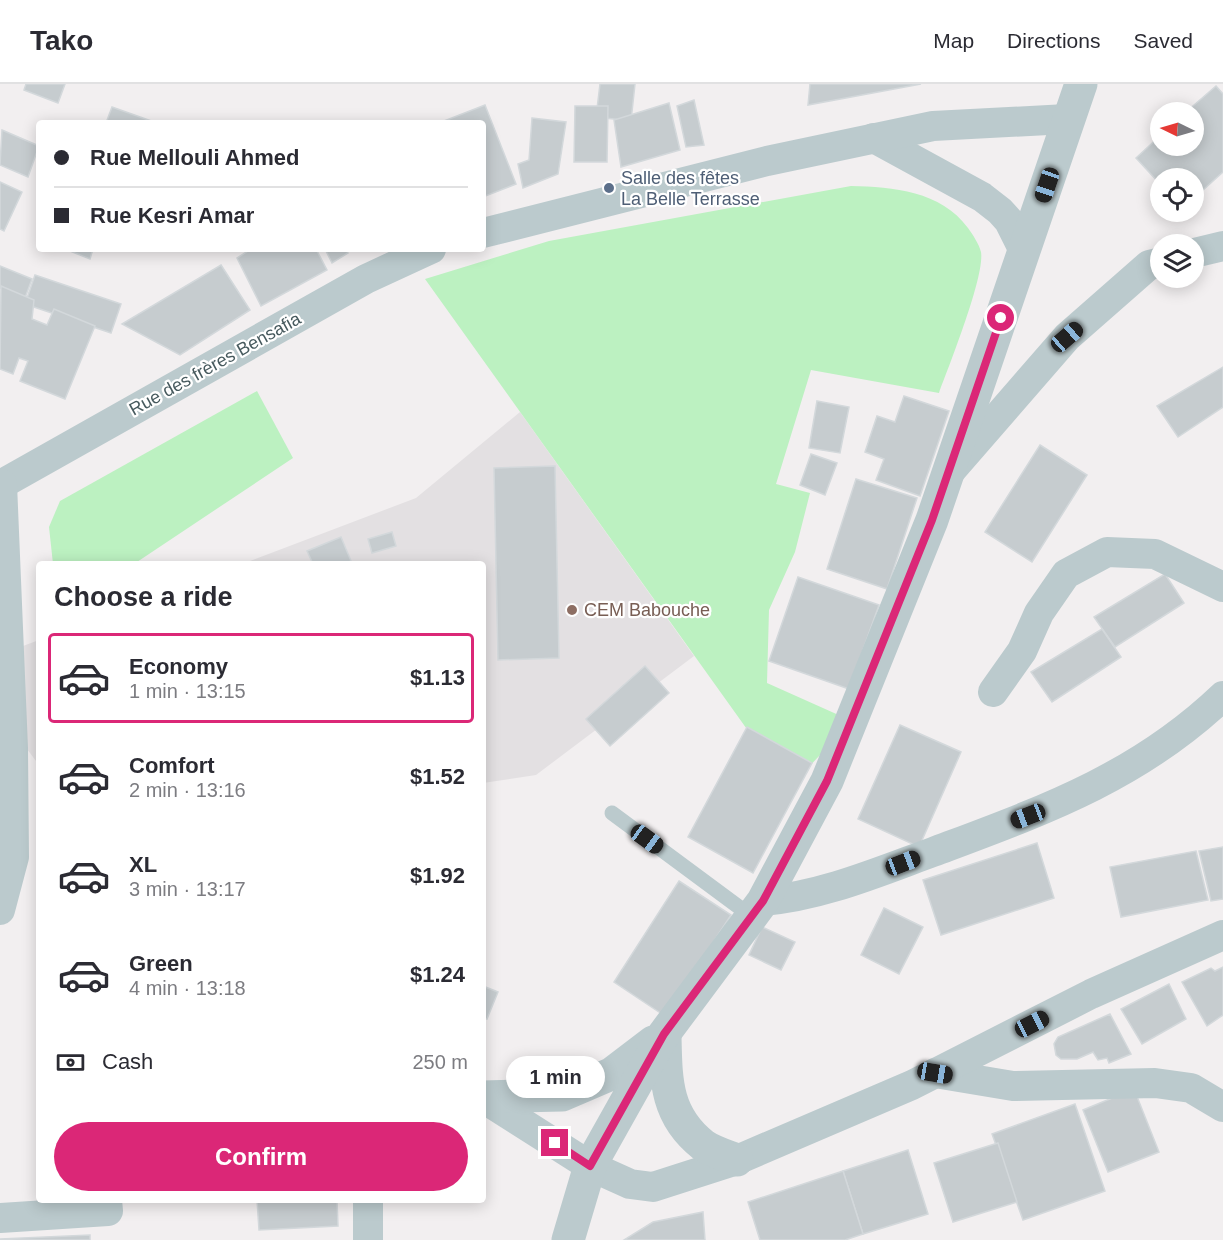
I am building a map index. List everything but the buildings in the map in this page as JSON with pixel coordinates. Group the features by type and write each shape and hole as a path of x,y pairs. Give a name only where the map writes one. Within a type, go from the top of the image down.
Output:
{"street":[{"path":"568,1240 590,1166 664,1034 757,908 827,781 932,520 1067,119 1081,84"},
{"path":"486,232 767,161 933,126 1067,119"},
{"path":"874,138 982,197 1009,220 1024,251"},
{"path":"1204,251 1223,246"},
{"name":"Rue des frères Bensafia","path":"1,482 366,279 424,252"},
{"path":"946,476 1067,337 1150,265"},
{"path":"0,910 18,859 1,482"},
{"path":"993,692 1022,651 1039,613 1066,574 1107,552 1155,554 1223,587"},
{"path":"757,908 798,898 903,863 1048,808 1140,762 1194,723 1223,696"},
{"path":"486,1100 590,1166 630,1184 653,1187 738,1160 935,1073 1090,994 1223,934"},
{"path":"486,1098 562,1095 611,1074 664,1034"},
{"path":"664,1034 666,1088 674,1108 683,1123 704,1146 738,1160"},
{"path":"935,1073 1013,1086 1155,1083 1191,1089 1223,1107"},
{"path":"0,1218 108,1211 107,1203"},
{"path":"368,1203 368,1240"}],"lane":[{"path":"612,813 757,908"}],"shaded area":[{"name":"CEM Babouche","path":"520,412 694,656 536,775 486,783 486,561 250,561 416,498"},
{"path":"36,641 36,761 24,745 23,646"}],"green space":[{"path":"851,186 899,190 930,199 944,206 957,216 974,237 981,252 981,264 965,321 939,393 811,370 776,484 810,493 795,552 769,610 767,683 852,721 789,788 425,279 549,241"},
{"path":"257,391 293,458 138,561 53,561 49,527 60,501"}],"place":[{"name":"Salle des fêtes La Belle Terrasse","path":"609,188"},
{"name":"CEM Babouche","path":"572,610"}],"route":[{"path":"555,1143 590,1166 664,1034 763,901 827,781 932,520 1001,318"}]}
